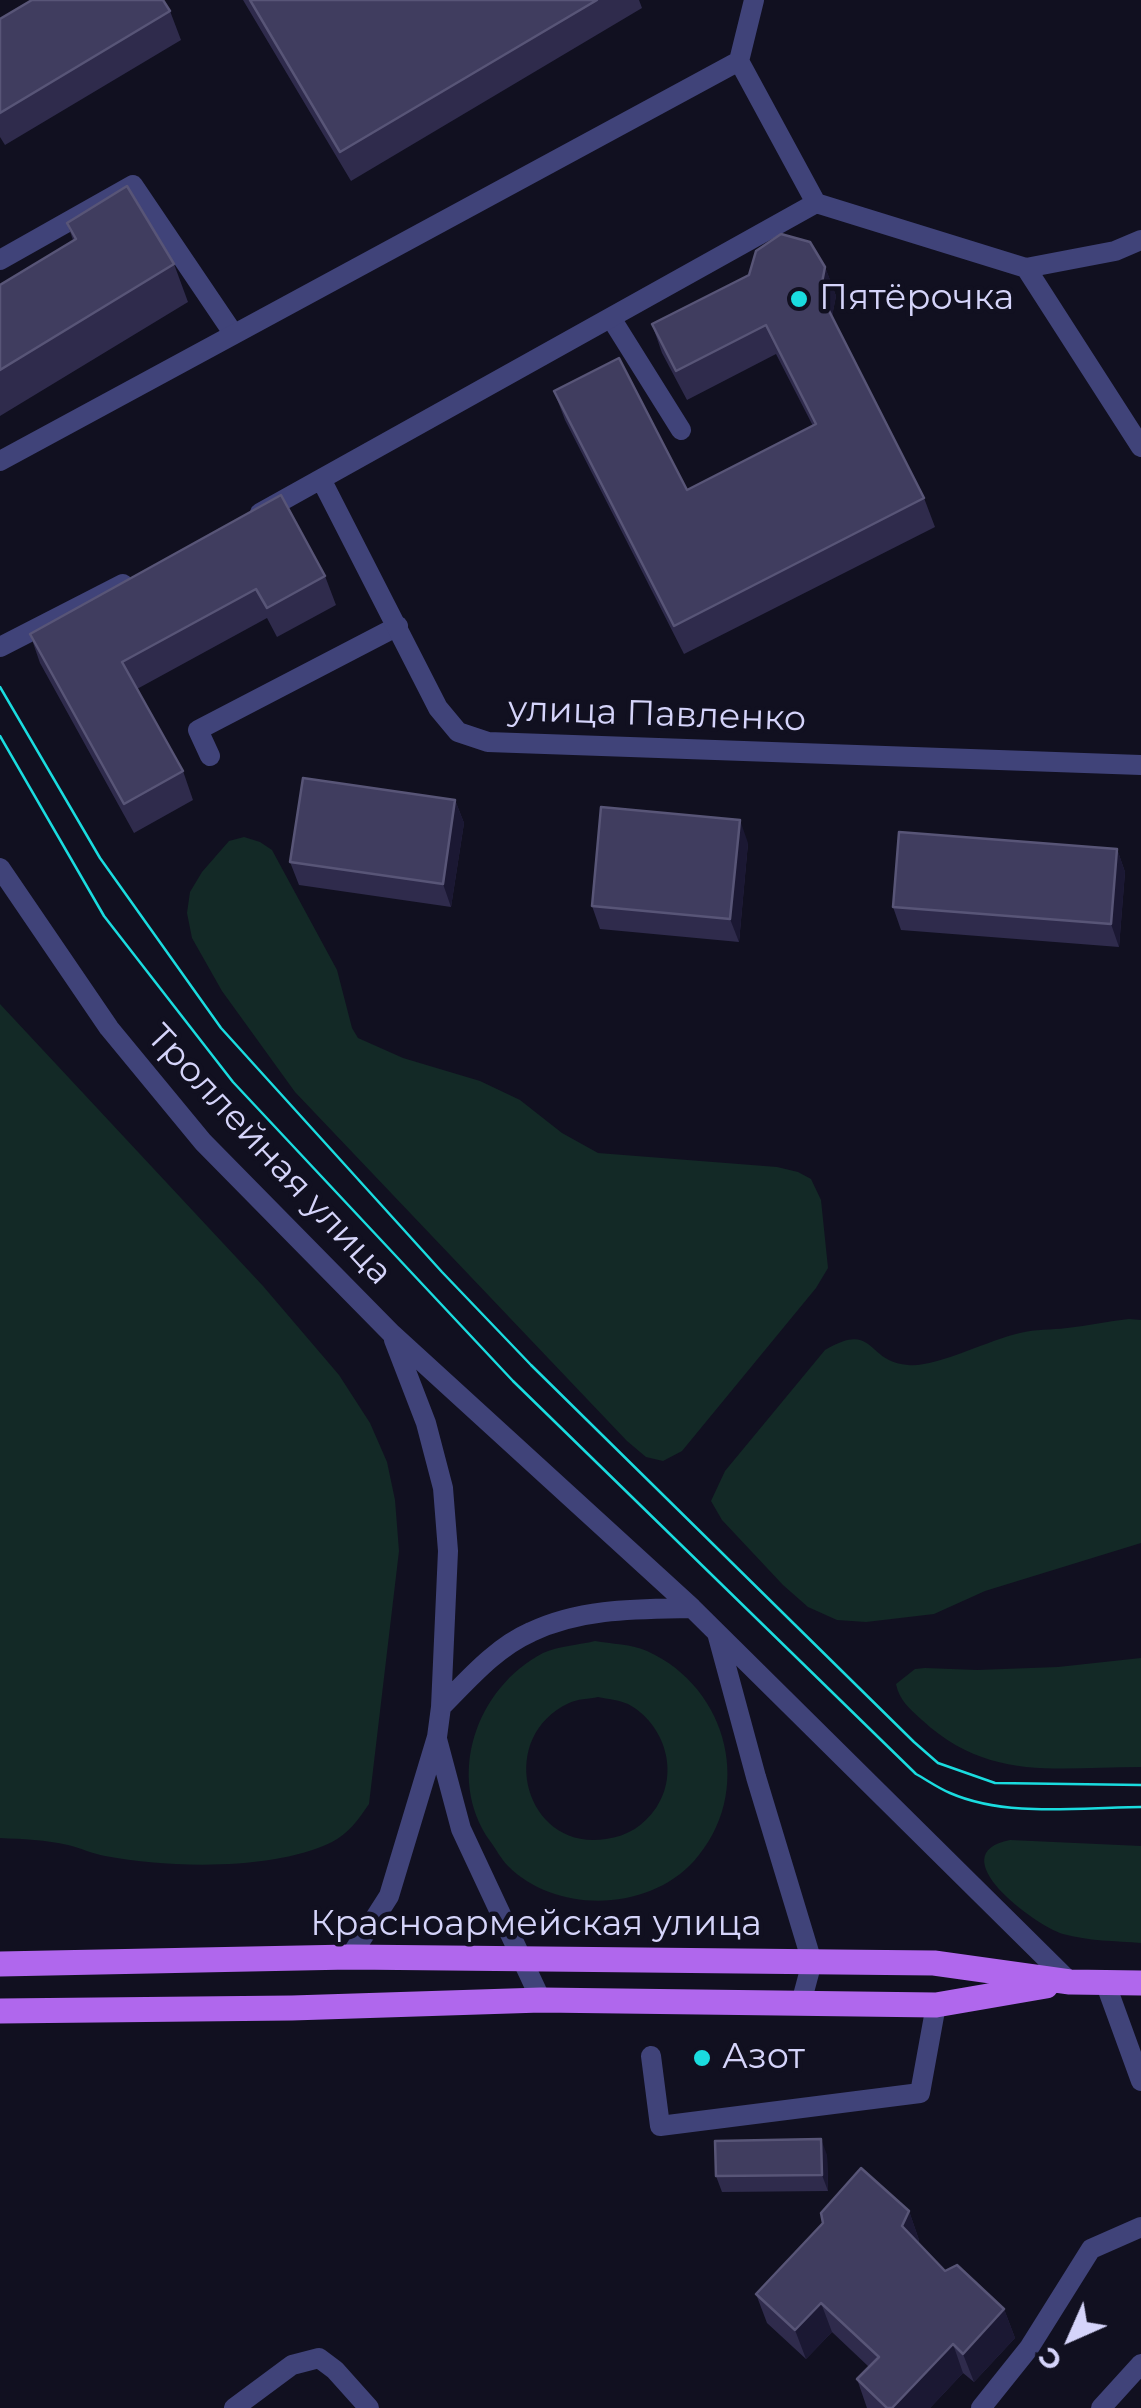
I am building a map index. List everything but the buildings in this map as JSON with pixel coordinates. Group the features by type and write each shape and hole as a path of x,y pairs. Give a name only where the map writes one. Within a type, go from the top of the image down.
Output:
{"main road":[{"name":"Красноармейская улица","path":"0,1964 350,1957 934,1963 1070,1982"},
{"path":"0,2011 540,2000 936,2005 1070,1982 1141,1982"}],"street":[{"path":"754,0 740,61 816,202 1026,268 1116,251 1141,240"},
{"path":"0,461 740,61"},
{"path":"0,260 133,185 233,333"},
{"path":"237,524 322,481 816,202"},
{"path":"1026,268 1141,447"},
{"path":"610,318 681,430"},
{"name":"улица Павленко","path":"322,481 438,708 458,732 488,742 1141,765"},
{"path":"0,647 136,577"},
{"path":"210,756 198,730 398,626"},
{"name":"Троллейная улица","path":"0,868 109,1028 203,1142 392,1334 692,1608 1070,1982"},
{"path":"350,1957 389,1896 437,1737 441,1706 448,1551 444,1488 426,1423 392,1334"},
{"path":"441,1706 488,1660 530,1632 581,1614 692,1608"},
{"path":"716,1631 812,1962 801,2004"},
{"path":"437,1737 462,1830 540,2000"},
{"path":"1104,1982 1141,2081"},
{"path":"651,2056 660,2126 920,2093 936,2005"},
{"path":"981,2408 1029,2348 1091,2249 1141,2226"},
{"path":"234,2408 292,2365 319,2358 369,2408"},
{"path":"1101,2408 1141,2364"}],"green space":[{"path":"244,837 272,850 337,970 358,1038 403,1058 480,1081 520,1100 562,1133 598,1153 777,1167 811,1179 821,1200 828,1268 816,1288 682,1451 663,1461 646,1457 627,1441 295,1092 222,991 192,938 187,913 190,892 229,841"},
{"path":"0,1004 263,1286 339,1375 370,1423 387,1462 399,1551 369,1804 357,1821 332,1842 280,1858 189,1864 130,1860 60,1843 0,1838"},
{"path":"1141,1320 1141,1543 985,1591 934,1614 866,1622 837,1620 808,1607 783,1585 722,1520 711,1501 725,1471 825,1350 841,1342 862,1341 894,1362 920,1365 1020,1333"},
{"path":"595,1641 647,1651 675,1668 698,1690 714,1716 724,1744 728,1774 724,1805 713,1834 694,1861 675,1878 652,1890 602,1901 551,1893 508,1866 477,1816 470,1790 469,1763 474,1736 500,1688 543,1653","holes":["598,1697 628,1704 651,1724 665,1750 667,1780 656,1808 634,1829 606,1839 578,1838 556,1828 539,1811 529,1789 526,1765 532,1741 546,1719 572,1702"]},
{"path":"1141,1658 1141,1767 1025,1767 973,1754 922,1720 902,1700 896,1684 915,1669 1058,1667"},
{"path":"1010,1840 1141,1846 1141,1943 1063,1934 1015,1904 988,1874 984,1859 991,1848"}],"tram line":[{"path":"0,687 100,858 221,1028 531,1365 914,1742 938,1763 995,1783 1141,1785"},
{"path":"0,736 104,916 233,1082 513,1381 916,1774 950,1793 995,1806 1141,1807"}],"place":[{"name":"Пятёрочка","path":"799,299"},
{"name":"Азот","path":"702,2058"}]}
